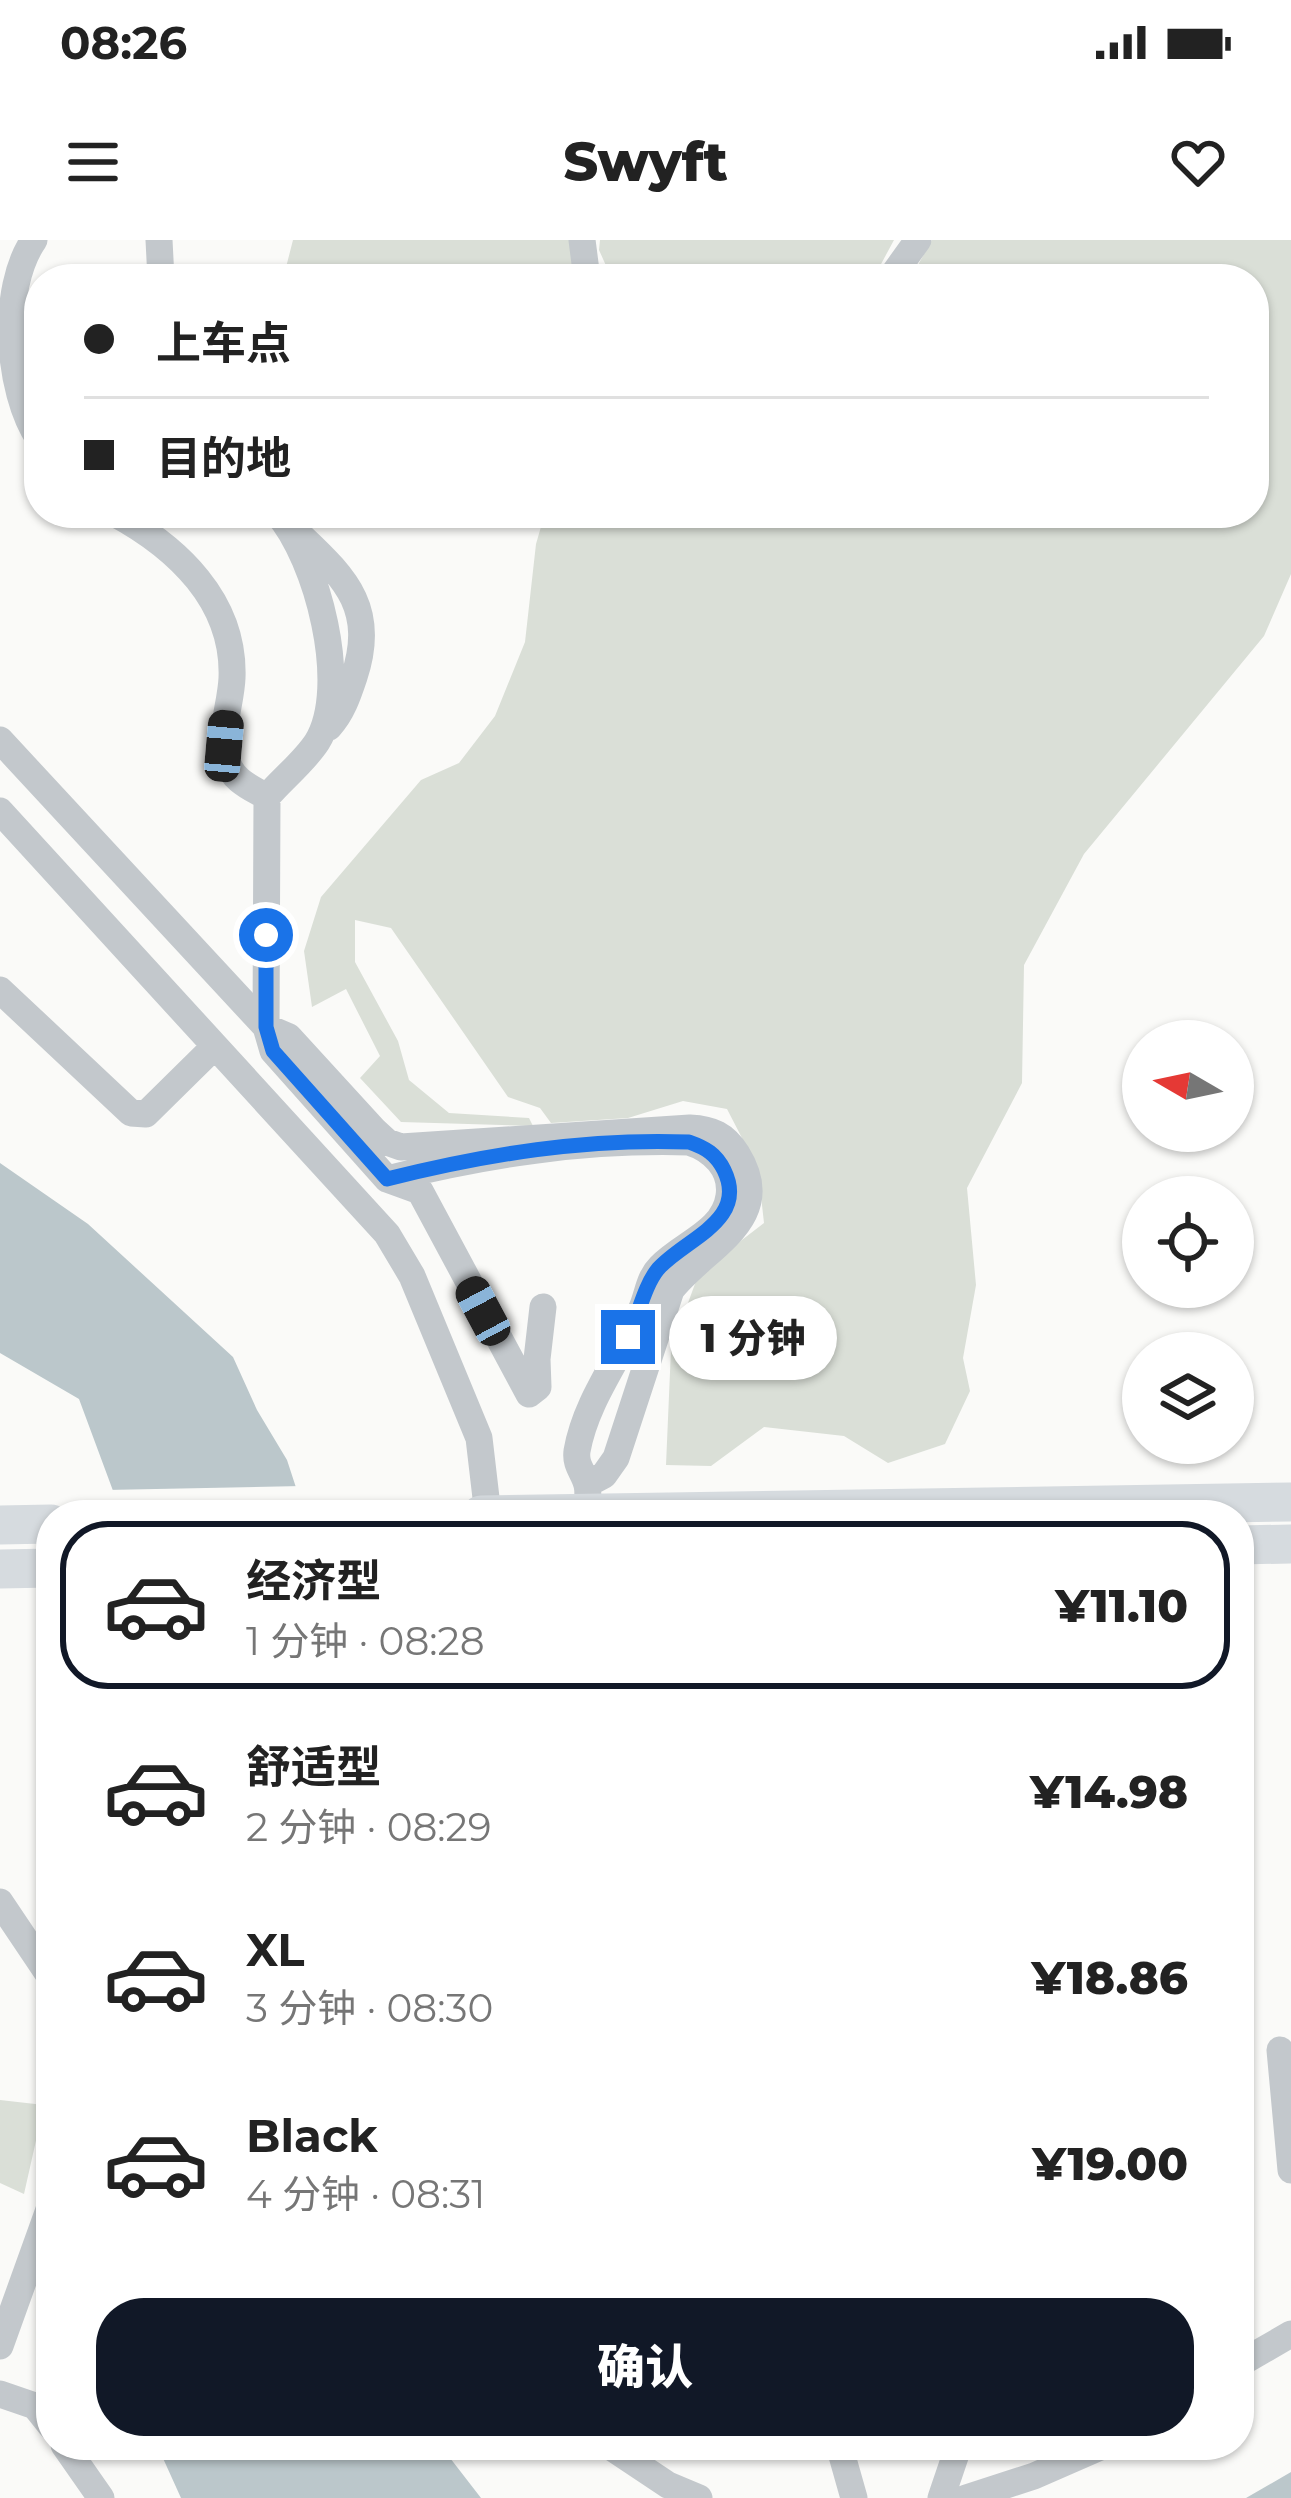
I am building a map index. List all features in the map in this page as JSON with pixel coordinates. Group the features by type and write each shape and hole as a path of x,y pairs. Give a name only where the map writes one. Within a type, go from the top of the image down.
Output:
{"highway":[{"path":"587,1498 939,1500"},
{"path":"1254,1502 1291,1502"},
{"path":"1254,1545 1291,1544"}],"street":[{"path":"24,404 16,385 10,338 17,288 34,240"},
{"path":"138,528 169,548 203,584 221,613 232,679 226,761 236,778 266,797"},
{"path":"288,528 301,546 322,615 330,672 319,740 266,797 266,1027 273,1051 387,1179 420,1191 530,1394 538,1387 543,1307"},
{"path":"0,740 266,1027 289,1037 387,1142 401,1147 690,1128 719,1134 735,1150 749,1189 746,1210 736,1229 671,1290 616,1458 587,1498"},
{"path":"0,811 387,1234 402,1256 479,1438 483,1500"},
{"path":"0,990 131,1113 146,1114 214,1047"},
{"path":"387,1179 484,1155 541,1147 689,1142 717,1158 730,1192 724,1215 660,1267 593,1402 577,1454 587,1498"},
{"path":"0,1902 36,1956"},
{"path":"1280,2050 1291,2170"},
{"path":"0,2346 36,2246"},
{"path":"1254,2355 1291,2334"},
{"path":"0,2394 36,2408"},
{"path":"74,2460 101,2498"},
{"path":"627,2460 699,2498"},
{"path":"843,2460 854,2498"},
{"path":"941,2498 954,2460"},
{"path":"966,2498 1071,2460"}],"shaded area":[{"path":"293,240 573,240 575,264 287,264"},
{"path":"600,240 894,240 881,264 605,264"},
{"path":"932,240 1291,240 1291,574 1264,636 1084,854 1024,965 1022,1083 967,1188 976,1285 963,1358 970,1391 945,1444 888,1463 844,1436 764,1427 711,1466 666,1465 671,1349 699,1273 764,1223 758,1169 727,1109 683,1101 628,1118 551,1123 540,1108 508,1097 391,928 355,920 355,962 398,1041 409,1080 449,1113 529,1118 533,1126 401,1122 360,1078 380,1056 346,989 312,1007 304,951 321,897 421,780 459,763 495,716 525,642 541,528 1269,528 1269,264 918,264"},
{"path":"0,1163 88,1224 233,1357 287,1460 300,1500 116,1500 79,1399 0,1353"},
{"path":"0,2100 36,2104 36,2141 24,2194 0,2183"},
{"path":"164,2460 452,2460 481,2498 181,2498"},
{"path":"1291,2472 1291,2498 1246,2498"}],"pier":[{"path":"302,1486 306,1500 110,1500 106,1490"}],"route":[{"path":"266,935 266,1027 273,1051 387,1179 484,1155 541,1147 689,1142 717,1158 730,1192 724,1215 660,1267 628,1337"}]}
